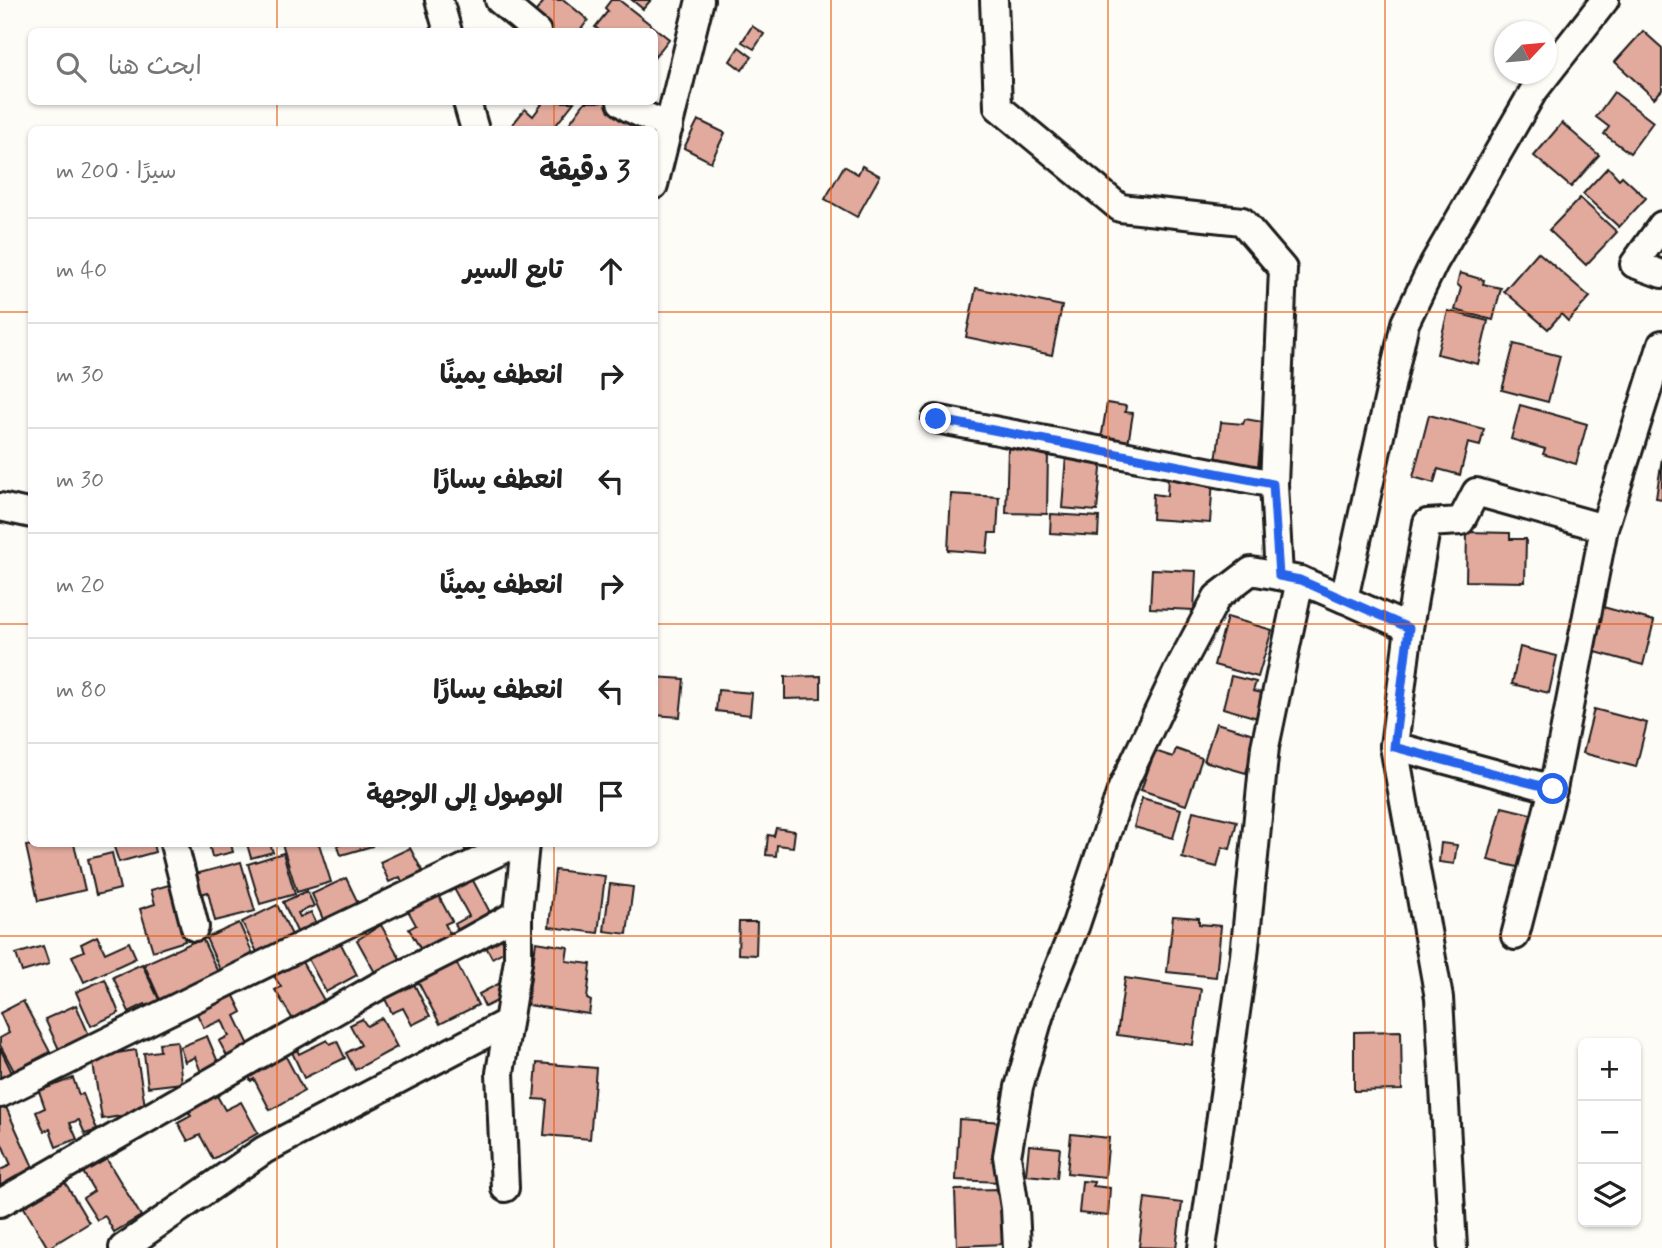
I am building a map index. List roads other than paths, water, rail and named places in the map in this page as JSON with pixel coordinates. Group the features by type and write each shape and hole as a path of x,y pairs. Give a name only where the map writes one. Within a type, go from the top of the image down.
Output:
{"street":[{"path":"439,0 447,28"},
{"path":"499,0 532,28"},
{"path":"658,170 700,0"},
{"path":"994,0 998,107 1120,208 1242,221 1283,269 1273,484 1289,578 1265,747 1244,956 1202,1248"},
{"path":"1344,599 1405,323 1434,263 1533,92 1605,0"},
{"path":"468,105 474,126"},
{"path":"625,105 669,127"},
{"path":"1662,225 1634,264 1662,274"},
{"path":"1515,936 1553,789 1604,528 1662,344"},
{"path":"936,419 1273,484"},
{"path":"1453,1248 1438,998 1394,747 1409,628 1427,523 1461,522 1476,492 1604,528"},
{"path":"0,507 28,513"},
{"path":"1017,1248 1015,1208 1007,1156 1019,1087 1040,1014 1075,927 1122,788 1178,670 1217,597 1251,571 1289,578 1409,628"},
{"path":"1394,747 1553,789"},
{"path":"175,847 195,927"},
{"path":"0,1094 509,847"},
{"path":"505,1188 500,1073 518,960 518,913 525,847"},
{"path":"0,1203 377,986 518,913"},
{"path":"123,1248 264,1150 508,1022"}]}
